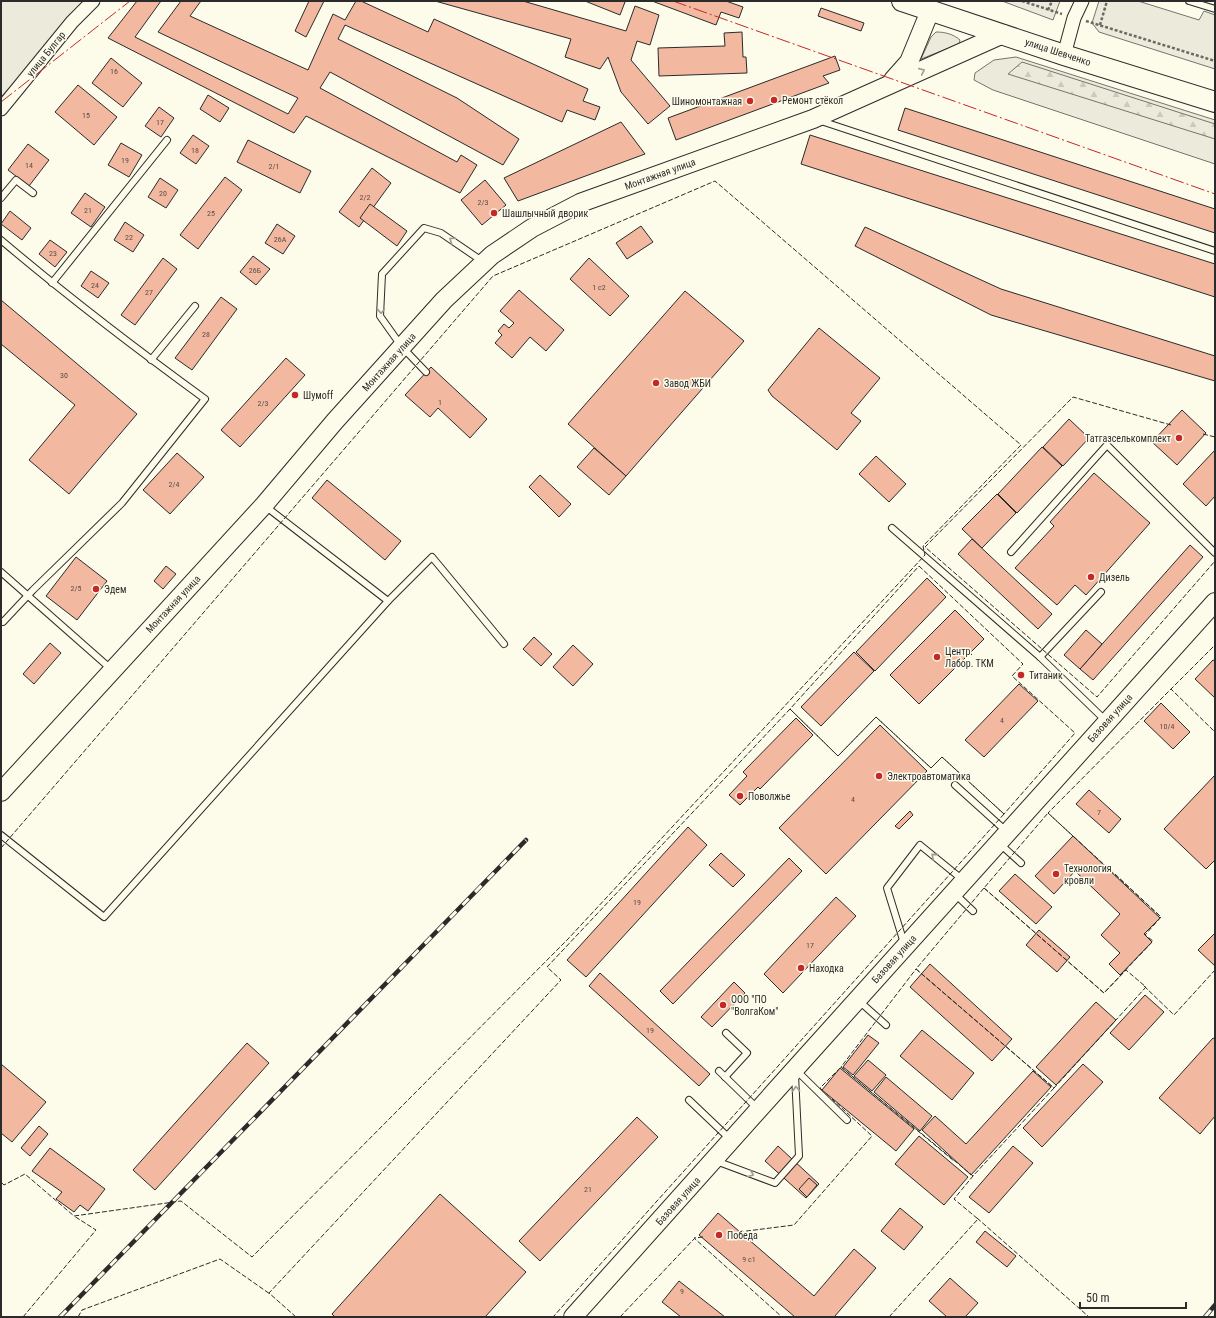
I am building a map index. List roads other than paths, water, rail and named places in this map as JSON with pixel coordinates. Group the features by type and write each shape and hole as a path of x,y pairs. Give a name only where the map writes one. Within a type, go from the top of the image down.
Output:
{"main road":[{"name":"улица Шевченко","path":"902,1 1064,55 1215,102"}],"street":[{"name":"улица Булгар","path":"1,109 72,22 93,1"},
{"path":"1064,55 1074,18 1082,1"},
{"name":"Монтажная улица","path":"887,87 910,62 930,11"},
{"name":"Монтажная улица","path":"1,792 264,505 335,421 444,300 492,254 532,228 580,203 813,118 887,87 1003,34"},
{"name":"Базовая улица","path":"573,1317 1215,602"}],"lane":[{"path":"1189,1 1215,9"},
{"path":"813,118 1215,252"},
{"path":"52,283 167,140"},
{"path":"1,198 16,180 33,193"},
{"path":"426,372 402,347 380,316 382,274 424,228 441,233 484,262"},
{"path":"1,240 52,283 151,360 205,399 122,503 28,596 4,622 1,621"},
{"path":"151,360 195,306"},
{"path":"1011,552 1107,445 1215,553"},
{"path":"264,505 388,601"},
{"path":"892,528 1040,657 1107,722"},
{"path":"1,835 104,917 388,601 432,557 504,644"},
{"path":"1,572 112,671"},
{"path":"1040,657 1101,592"},
{"path":"955,785 1003,838 1022,863"},
{"path":"905,946 887,888 920,845 959,887 973,911"},
{"path":"858,999 886,1025"},
{"path":"725,1076 746,1053 726,1033"},
{"path":"795,1069 848,1120"},
{"path":"714,1160 775,1184 799,1156 795,1069"},
{"path":"719,1071 758,1110"},
{"path":"689,1100 732,1140"}],"railway":[{"path":"60,1317 526,840"},
{"path":"1205,1317 1215,1305"}],"place":[{"name":"Ремонт стёкол","path":"774,100"},
{"name":"Шиномонтажная","path":"750,101"},
{"name":"Шашлычный дворик","path":"494,213"},
{"name":"Завод ЖБИ","path":"656,383"},
{"name":"Шумоff","path":"295,395"},
{"name":"Татгазселькомплект","path":"1179,438"},
{"name":"Дизель","path":"1091,577"},
{"name":"Эдем","path":"96,589"},
{"name":"Центр. Лабор. ТКМ","path":"937,657"},
{"name":"Титаник","path":"1021,675"},
{"name":"Электроавтоматика","path":"879,776"},
{"name":"Поволжье","path":"740,796"},
{"name":"Технология кровли","path":"1056,874"},
{"name":"Находка","path":"801,968"},
{"name":"ООО \"ПО \"ВолгаКом\"","path":"723,1005"},
{"name":"Победа","path":"719,1235"}]}
